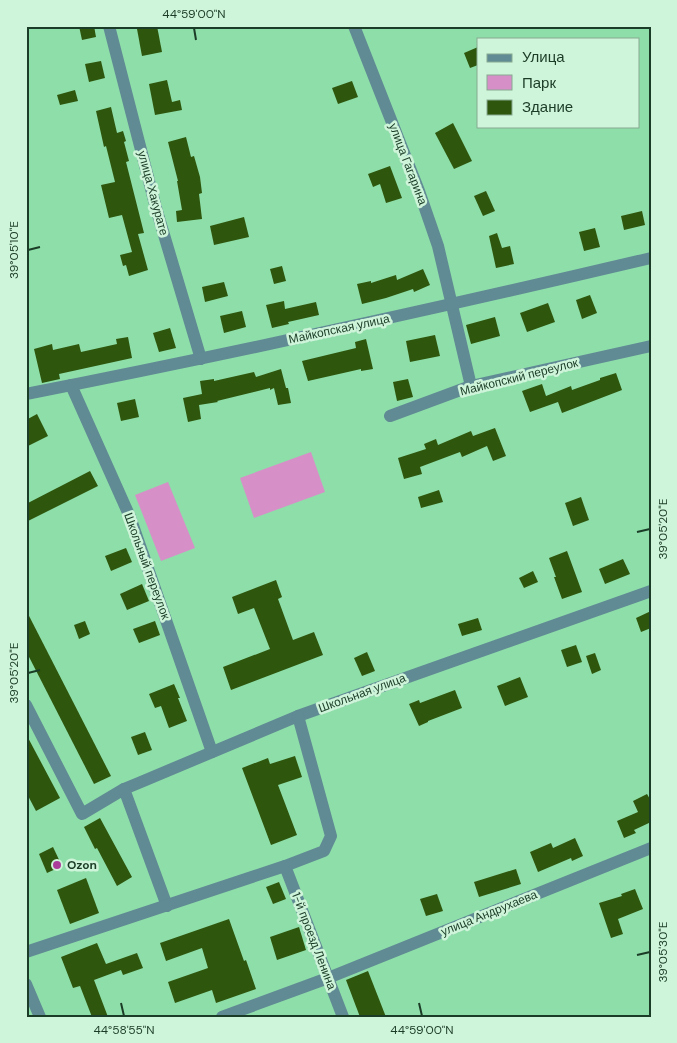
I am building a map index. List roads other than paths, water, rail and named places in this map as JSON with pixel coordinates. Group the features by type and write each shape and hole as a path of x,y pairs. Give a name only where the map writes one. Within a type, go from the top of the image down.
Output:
{"street":[{"name":"улица Хакурате","path":"109,26 156,208 201,359"},
{"name":"улица Гагарина","path":"354,26 419,192 438,246 471,386"},
{"name":"Майкопская улица","path":"26,394 201,359 651,258"},
{"name":"Майкопский переулок","path":"390,416 471,386 651,346"},
{"name":"Школьный переулок","path":"71,386 130,517 212,752"},
{"name":"Школьная улица","path":"26,705 82,814 124,790 298,716 651,591"},
{"path":"26,952 167,906 324,851 331,836 298,716"},
{"path":"124,790 167,906"},
{"name":"улица Андрухаева","path":"222,1017 328,978 651,848"},
{"name":"1-й проезд Ленина","path":"285,866 342,1017"},
{"path":"26,984 40,1017"}],"place":[{"name":"Ozon","path":"57,865"}]}
